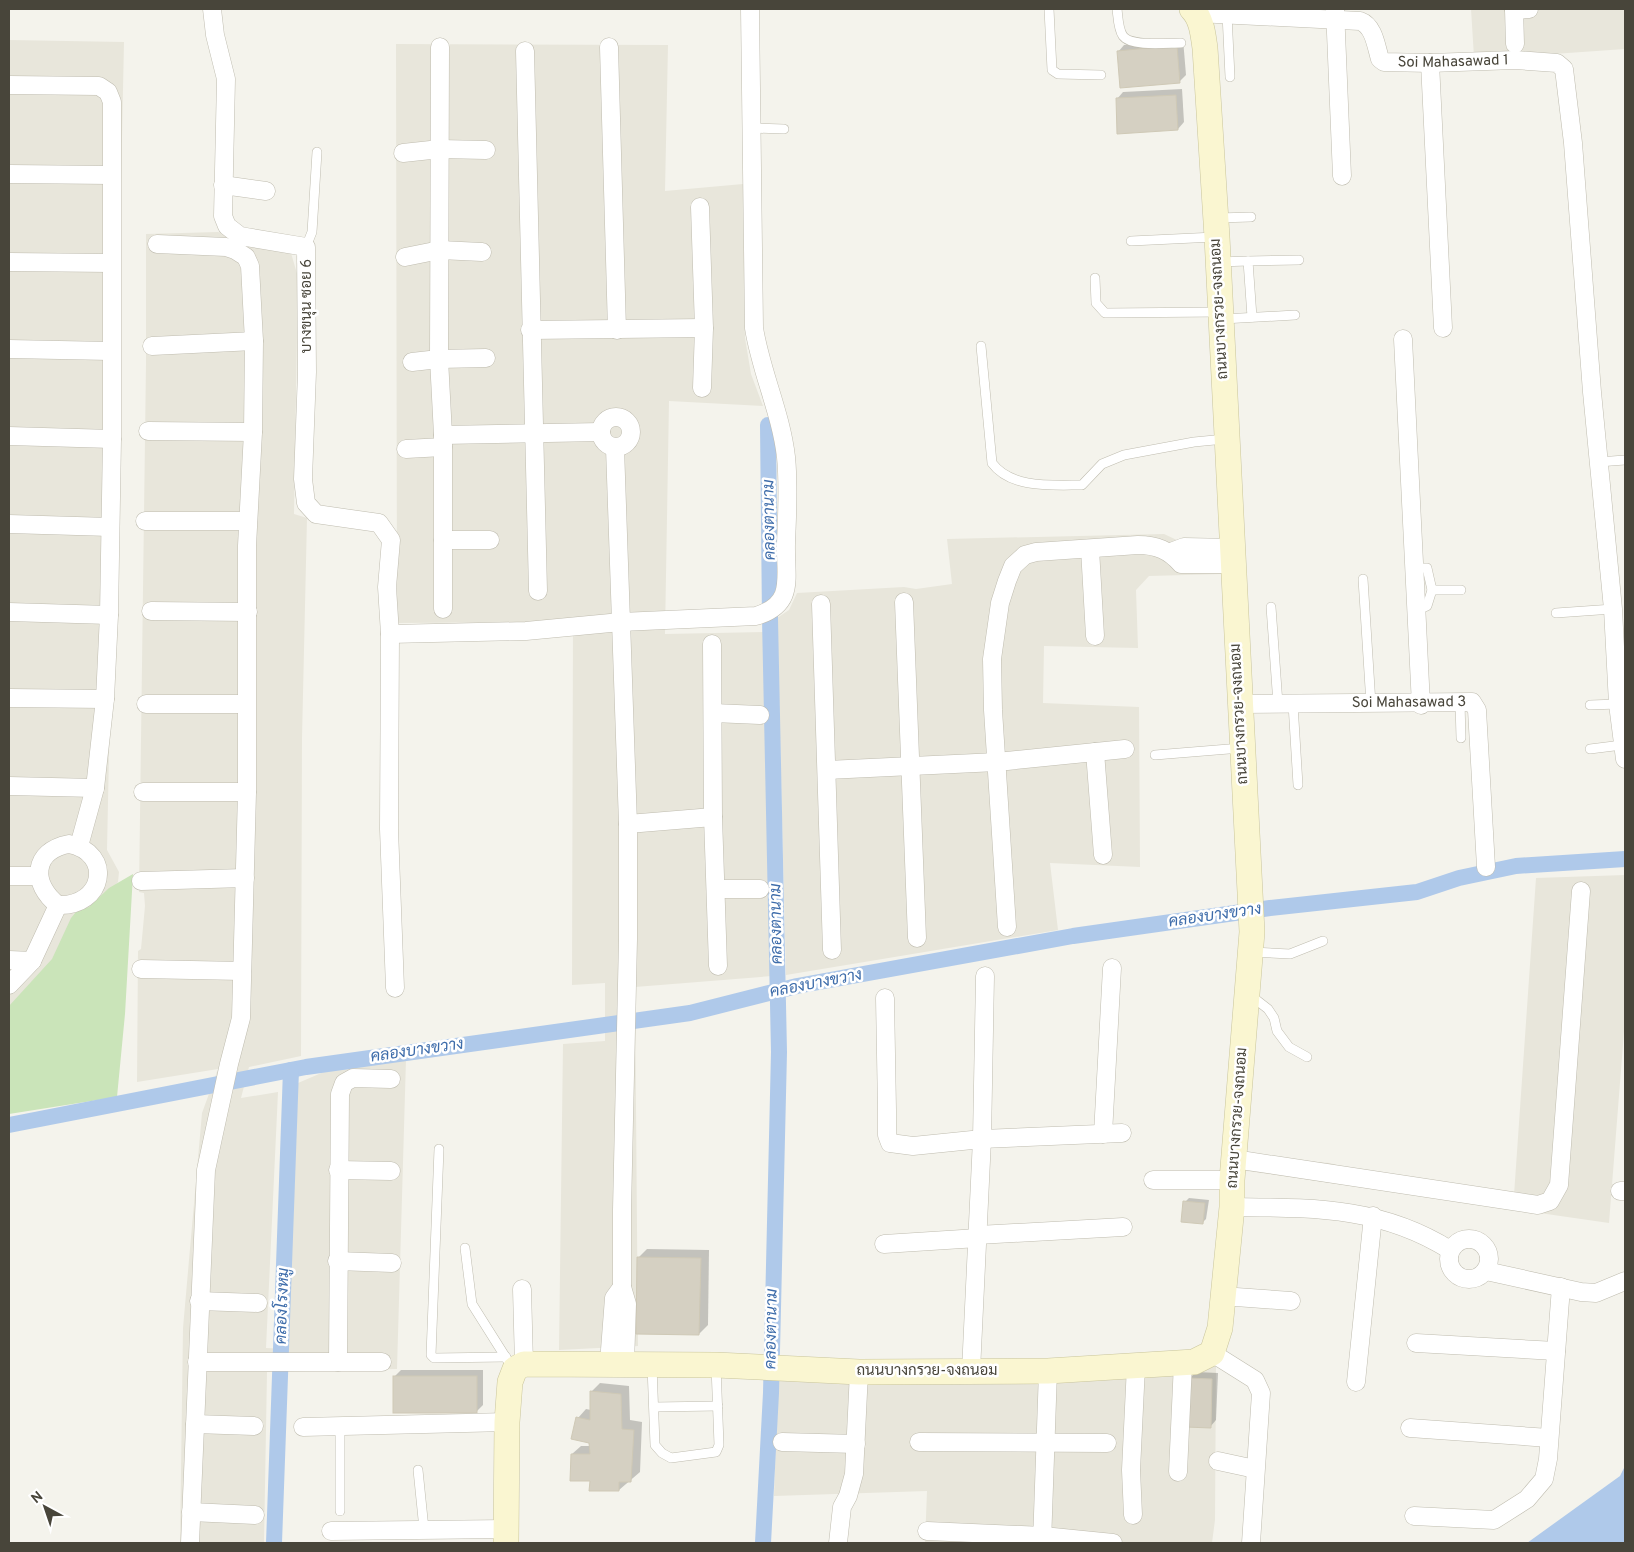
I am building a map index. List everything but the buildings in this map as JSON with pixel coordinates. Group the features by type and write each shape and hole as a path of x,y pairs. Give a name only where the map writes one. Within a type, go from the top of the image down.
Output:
{"street":[{"name":"บางขนุน ซอย 6","path":"212,9 215,35 226,79 223,216 231,230 240,236 306,248 307,372 303,479 306,504 316,514 379,523 391,540 387,587 390,634 390,894 395,988"},
{"path":"390,634 526,631 621,622 756,616 771,611 786,591 786,456 777,417 758,354 754,328 750,9"},
{"path":"1515,44 1519,9"},
{"name":"Soi Mahasawad 1","path":"1195,11 1227,14 1335,14 1365,23 1371,30 1380,59 1384,62 1430,63 1515,60 1557,63 1564,69 1598,462"},
{"name":"ถนนบางกรวย-จงถนอม","path":"515,1363 716,1365 859,1372 1048,1371 1194,1362 1212,1353 1220,1328 1232,1207 1233,1169 1251,946 1216,228 1205,48 1195,11"},
{"path":"1335,14 1342,176"},
{"path":"440,47 439,359 443,441 443,609"},
{"path":"609,47 617,330"},
{"path":"525,51 530,330 535,432 538,592"},
{"path":"1430,63 1443,328"},
{"path":"9,85 99,86 108,92 112,102 110,351 112,440 108,615 104,699 95,788 79,846"},
{"path":"403,153 440,149 486,150"},
{"path":"9,174 111,175"},
{"path":"223,185 266,191"},
{"path":"700,207 704,328 702,388"},
{"path":"157,244 226,247 246,257 252,275 254,341 253,432 248,521 247,792 241,1018 206,1170 190,1543"},
{"path":"405,258 440,250 482,252"},
{"path":"9,262 111,264"},
{"path":"530,330 704,328"},
{"path":"1403,339 1421,704"},
{"path":"152,346 254,341"},
{"path":"9,349 110,351"},
{"path":"412,362 439,359 486,358"},
{"path":"611,418 622,418 627,422 631,433 630,438 621,447 615,448 605,443 601,432 602,426 611,418"},
{"path":"148,431 253,432"},
{"path":"406,449 443,441 535,432 601,432"},
{"path":"9,436 112,440"},
{"path":"615,448 628,824 622,1287 614,1298 617,1363"},
{"path":"1598,462 1618,589 1613,609 1618,704 1624,752"},
{"path":"145,521 248,521"},
{"path":"9,524 110,527"},
{"path":"443,540 490,540"},
{"path":"1007,927 992,659 1000,602 1013,566 1024,555 1036,552 1149,545 1171,552 1181,564 1232,556"},
{"path":"1090,550 1095,636"},
{"path":"904,602 917,938"},
{"path":"821,604 832,950"},
{"path":"151,611 248,612"},
{"path":"9,612 108,615"},
{"path":"712,644 713,817 718,966"},
{"path":"9,698 104,699"},
{"name":"Soi Mahasawad 3","path":"1239,704 1421,704 1472,702 1478,710 1486,867"},
{"path":"146,704 246,704"},
{"path":"713,713 760,715"},
{"path":"827,770 997,762 1126,749"},
{"path":"1095,752 1103,855"},
{"path":"9,786 95,788"},
{"path":"143,792 247,792"},
{"path":"628,824 713,817"},
{"path":"69,844 79,846 93,857 97,865 98,874 94,890 72,906 58,905 42,889 38,876 42,860 49,852 58,846 69,844"},
{"path":"9,876 38,876"},
{"path":"141,881 245,878"},
{"path":"716,889 760,889"},
{"path":"1153,1180 1233,1169 1538,1206 1550,1201 1560,1185 1581,891"},
{"path":"9,985 32,961 58,905"},
{"path":"9,960 32,961"},
{"path":"1103,1134 1112,968"},
{"path":"141,969 242,971"},
{"path":"971,1371 982,1139 985,976"},
{"path":"886,998 886,1110 887,1135 890,1143 913,1146 982,1139 1122,1133"},
{"path":"338,1362 337,1261 340,1094 344,1083 353,1078 392,1080"},
{"path":"338,1170 391,1171"},
{"path":"1232,1207 1308,1209 1373,1216 1427,1236 1450,1250"},
{"path":"1356,1382 1373,1216"},
{"path":"884,1244 1123,1227"},
{"path":"1466,1238 1480,1241 1488,1252 1489,1265 1481,1276 1469,1279 1456,1275 1449,1264 1450,1250 1454,1244 1466,1238"},
{"path":"337,1261 392,1263"},
{"path":"1486,1271 1596,1293 1625,1281"},
{"path":"1414,1516 1494,1520 1511,1511 1527,1499 1544,1479 1562,1287"},
{"path":"331,1531 424,1529 506,1536 507,1422 510,1382 515,1363 522,1289"},
{"path":"1222,1296 1290,1301"},
{"path":"199,1301 258,1303"},
{"path":"1416,1343 1556,1351"},
{"path":"1212,1353 1255,1380 1261,1393 1251,1543"},
{"path":"197,1362 382,1362"},
{"path":"1178,1472 1183,1363"},
{"path":"1133,1515 1131,1470 1136,1366"},
{"path":"1042,1540 1048,1371"},
{"path":"838,1543 842,1507 852,1485 859,1372"},
{"path":"303,1427 507,1422"},
{"path":"194,1424 254,1426"},
{"path":"1410,1428 1549,1438"},
{"path":"782,1442 856,1444"},
{"path":"919,1442 1107,1443"},
{"path":"1218,1460 1255,1470"},
{"path":"191,1512 255,1515"},
{"path":"927,1531 1042,1540 1113,1543"}],"lane":[{"path":"1049,9 1052,70 1058,74 1101,75"},
{"path":"1117,9 1121,31 1128,40 1135,42 1181,43"},
{"path":"1227,14 1230,77"},
{"path":"752,128 784,128"},
{"path":"306,248 312,232 317,152"},
{"path":"1131,241 1216,228 1251,217"},
{"path":"1218,262 1299,260"},
{"path":"1248,261 1252,317"},
{"path":"1095,278 1096,303 1105,313 1252,317 1295,315"},
{"path":"982,346 992,463 999,472 1008,476 1037,485 1082,485 1102,464 1124,455 1194,442 1226,439"},
{"path":"1598,462 1625,460"},
{"path":"1414,568 1427,568 1432,590 1427,606 1416,610"},
{"path":"1363,579 1371,704"},
{"path":"1432,590 1462,590"},
{"path":"1271,607 1298,785"},
{"path":"1556,613 1613,609"},
{"path":"1460,703 1461,738"},
{"path":"1590,705 1618,704"},
{"path":"1155,755 1242,748"},
{"path":"1590,749 1624,752"},
{"path":"1251,946 1290,954 1323,941"},
{"path":"1248,994 1268,1009 1274,1018 1277,1031 1289,1047 1307,1057"},
{"path":"439,1149 432,1355 434,1358 515,1363"},
{"path":"465,1248 472,1304 515,1363"},
{"path":"652,1364 655,1445 662,1453 671,1458 716,1452 719,1445 716,1365"},
{"path":"654,1407 718,1406"},
{"path":"340,1426 340,1512"},
{"path":"418,1470 424,1529"}],"shaded area":[{"path":"1471,9 1625,9 1625,49 1474,57"},
{"path":"9,40 124,42 107,850 119,872 118,882 81,926 9,1026"},
{"path":"396,44 668,45 665,191 743,184 745,338 751,374 763,406 669,401 665,634 768,632 772,976 635,987 638,1346 559,1350 563,1044 605,1041 605,983 572,985 573,622 397,623"},
{"path":"218,232 291,253 298,277 294,514 307,518 302,738 301,1056 249,1067 241,1098 278,1092 266,1348 288,1349 298,1083 333,1068 406,1059 397,1369 267,1372 264,1543 180,1543 183,1328 202,1113 218,1069 137,1082 138,951 141,949 145,906 144,893 139,892 146,234"},
{"path":"1164,534 1179,541 1215,539 1222,574 1149,576 1136,590 1138,648 1044,646 1043,703 1139,707 1140,867 1050,863 1058,930 786,975 777,618 789,610 797,593 904,587 916,589 952,584 947,539"},
{"path":"1625,875 1625,1019 1609,1223 1240,1170 1242,1156 1330,1163 1359,1172 1514,1195 1536,878"},
{"path":"1216,1366 1215,1520 1212,1543 925,1543 927,1491 774,1496 778,1381"}],"green space":[{"path":"133,874 125,1014 117,1097 9,1114 9,1006 52,959 71,918 76,912 89,907 109,888"}],"water":[{"path":"1625,1466 1625,1543 1527,1543 1620,1476"}],"waterway":[{"name":"คลองตานาม","path":"763,1543 771,1393 779,1052 768,425"},
{"name":"คลองบางขวาง","path":"9,1125 306,1067 690,1013 797,986 1073,936 1270,908 1417,892 1459,878 1516,866 1625,859"},
{"name":"คลองโรงหมู","path":"274,1543 291,1070"}]}
